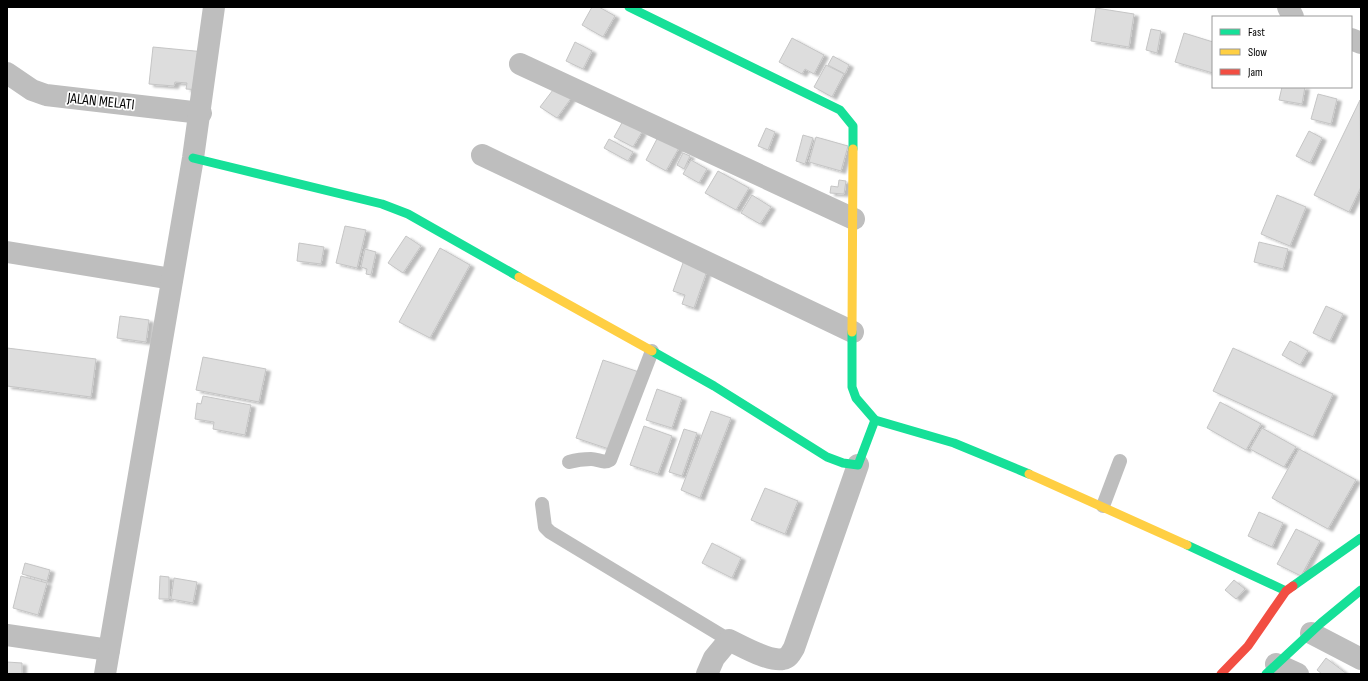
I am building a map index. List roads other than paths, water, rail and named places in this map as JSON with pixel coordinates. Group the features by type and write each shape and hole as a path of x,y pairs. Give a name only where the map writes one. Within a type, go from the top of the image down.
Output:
{"street":[{"path":"105,674 193,158 214,7"},
{"path":"628,7 840,110 853,126 854,218 852,387 856,398 875,420 954,443 1103,506 1286,591"},
{"path":"1288,7 1292,16"},
{"path":"520,64 854,218"},
{"name":"JALAN MELATI","path":"7,72 32,90 46,95 200,113"},
{"path":"482,155 853,332"},
{"path":"193,158 382,204 408,214 714,386 827,457 843,463 858,464"},
{"path":"7,252 172,279"},
{"path":"707,674 714,658 729,640 771,659 783,659 789,656 794,648 858,464 875,420"},
{"path":"1221,674 1248,646 1286,591 1361,538"},
{"path":"1271,669 1311,632 1361,590"},
{"path":"1311,632 1361,659"},
{"path":"7,635 109,650"},
{"path":"1271,669 1298,674"}],"lane":[{"path":"569,462 578,459 593,459 603,462 610,460 652,351"},
{"path":"1103,506 1120,460"},
{"path":"542,504 545,527 550,532 729,640"}]}
